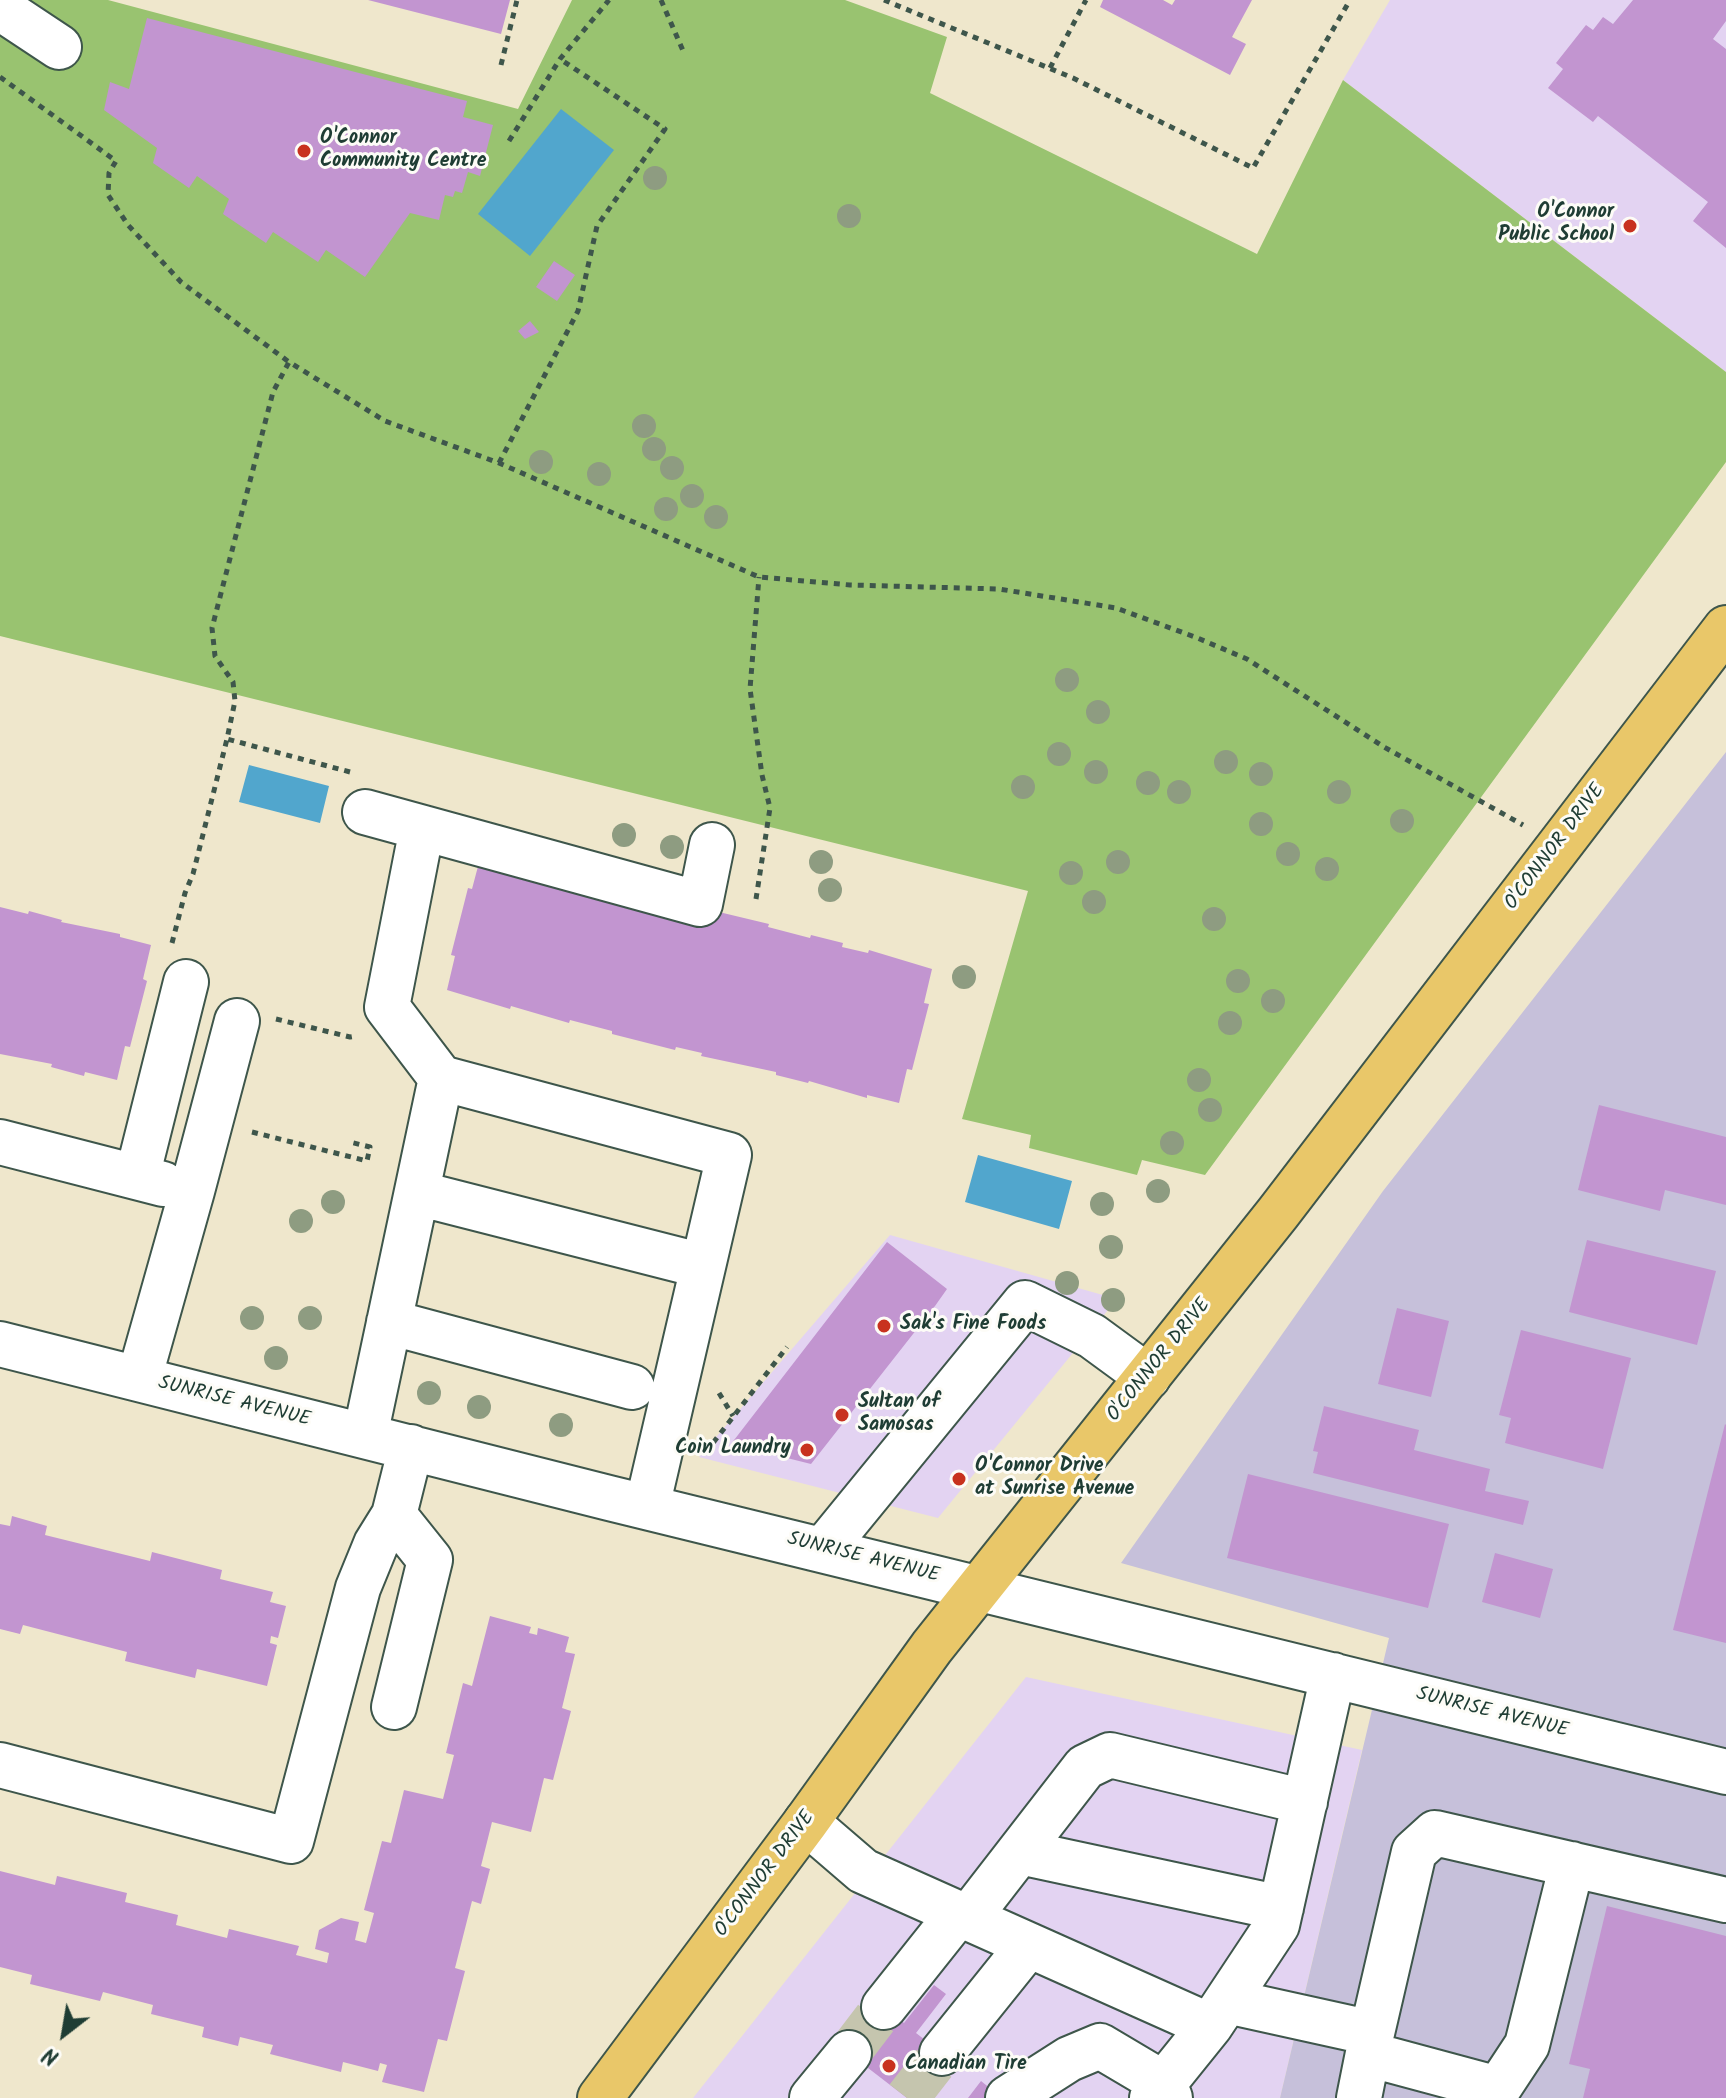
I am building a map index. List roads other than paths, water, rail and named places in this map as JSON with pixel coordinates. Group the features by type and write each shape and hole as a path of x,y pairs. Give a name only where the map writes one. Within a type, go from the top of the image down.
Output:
{"main road":[{"name":"O'CONNOR DRIVE","path":"600,2098 932,1647 1287,1200 1726,628"}],"street":[{"path":"0,8 59,47"},
{"path":"362,793 422,828 700,904 712,845"},
{"path":"422,828 387,1007 441,1078 729,1155 647,1507"},
{"path":"137,1177 186,982"},
{"path":"139,1379 192,1191 250,1018"},
{"path":"365,1436 441,1078"},
{"path":"0,1142 192,1191"},
{"path":"417,1193 703,1266"},
{"path":"823,1550 1025,1303 1092,1336 1148,1377"},
{"path":"389,1322 632,1387"},
{"name":"SUNRISE AVENUE","path":"0,1344 647,1507 1726,1772"},
{"path":"0,1765 291,1841 358,1588 376,1544 394,1515 411,1447"},
{"path":"394,1515 430,1560 394,1707"},
{"path":"1008,2098 1069,2059 1100,2046 1162,2093 1277,1925 1333,1675"},
{"path":"884,2007 1020,1852 1085,1767 1110,1755 1305,1802"},
{"path":"806,1822 863,1871 1028,1946 1218,2014 1370,2043 1497,2093 1527,2045 1572,1864"},
{"path":"1359,2098 1414,1852 1435,1833 1726,1900"},
{"path":"1020,1852 1281,1908"},
{"path":"942,2053 1028,1946"},
{"path":"812,2098 849,2053"},
{"path":"1050,2098 1069,2059"}],"water":[{"path":"561,109 614,150 530,256 478,214"},
{"path":"249,765 329,786 320,823 239,802"},
{"path":"978,1155 1072,1181 1059,1229 965,1202"}],"tunnel":[{"path":"849,2053 884,2007"},
{"path":"907,2098 942,2053"}],"place":[{"name":"O'Connor Community Centre","path":"304,151"},
{"name":"O'Connor Public School","path":"1630,226"},
{"name":"Sak's Fine Foods","path":"884,1326"},
{"name":"Sultan of Samosas","path":"842,1415"},
{"name":"Coin Laundry","path":"807,1450"},
{"name":"O'Connor Drive at Sunrise Avenue","path":"959,1479"},
{"name":"Canadian Tire","path":"889,2066"}]}
